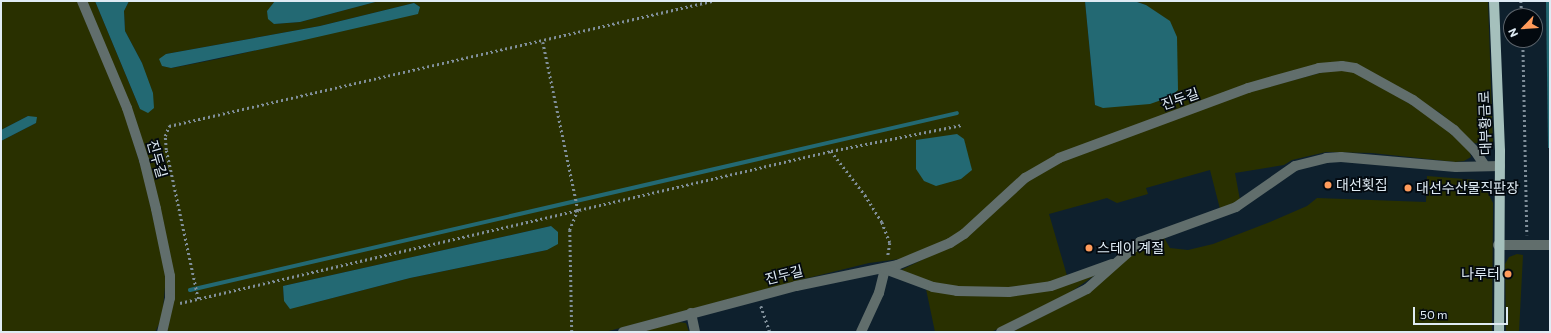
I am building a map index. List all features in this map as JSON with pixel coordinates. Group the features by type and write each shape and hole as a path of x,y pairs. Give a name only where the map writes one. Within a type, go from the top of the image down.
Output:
{"main road":[{"name":"대부황금로","path":"1494,1 1500,166 1498,245 1499,332"}],"street":[{"name":"진두길","path":"82,1 117,82 144,160 170,276 169,305 162,332"},
{"name":"진두길","path":"622,332 757,296 860,271 885,270 950,243 964,234 1025,178 1059,158 1248,88 1319,68 1342,66 1355,68 1413,100 1454,130 1475,151 1484,166"},
{"name":"진두길","path":"1001,332 1082,292 1140,242 1236,207 1287,170 1315,160 1341,157 1442,166 1500,166"},
{"path":"1498,245 1550,245"},
{"name":"진두길","path":"885,270 914,281 949,290 1009,292 1051,286 1119,261"},
{"path":"860,332 879,293 885,270"},
{"path":"691,314 695,332"}],"path":[{"path":"198,299 196,281 166,150 165,136 169,126 543,42 712,1"},
{"path":"543,42 576,192 578,210 570,230 572,332"},
{"path":"1523,48 1527,150 1527,245"},
{"path":"169,305 831,151 961,124"},
{"path":"831,151 865,195 882,222 890,244 885,270"},
{"path":"757,296 770,332"}],"shaded area":[{"path":"1,1 77,1 124,112 144,177 166,277 162,318 155,332 1,332 1,141 36,123 28,116 1,130"},
{"path":"86,1 95,1 140,109 142,63 125,31 124,11 129,1 275,1 267,12 274,24 300,22 379,1 1085,1 1095,105 1146,5 1134,1 1488,1 1493,145 1474,143 1440,113 1416,98 1331,63 1049,159 953,237 907,258 869,263 605,332 167,332 171,312 154,183","holes":["414,3 420,7 404,16 218,59 172,68 162,66 166,54 320,26","551,226 547,250 410,278 309,304 284,301 283,286"]},
{"path":"95,1 129,1 124,11 125,31 142,63 153,93 154,108 148,113 140,109"},
{"path":"275,1 379,1 300,22 274,24 268,19 267,11"},
{"path":"1085,1 1134,1 1146,5 1170,21 1177,37 1178,90 1170,97 1150,104 1103,108 1095,105"},
{"path":"1546,1 1550,1 1550,148 1548,148"},
{"path":"414,3 420,7 418,14 300,41 171,68 162,66 159,59 166,54 320,26"},
{"path":"1335,69 1352,71 1367,78 1433,118 1469,150 1471,157 1464,161 1455,162 1372,153 1326,152 1292,160 1284,165 1235,173 1240,200 1220,209 1210,170 1146,188 1148,194 1117,203 1107,198 1049,214 1068,279 1039,285 978,289 938,285 901,270 949,247 1046,167 1249,92"},
{"path":"28,116 37,117 36,123 1,141 1,130"},
{"path":"957,134 964,139 972,170 961,179 936,186 924,181 916,169 916,140"},
{"path":"1427,176 1477,180 1484,185 1493,203 1492,332 1012,332 1080,297 1140,248 1163,236 1170,248 1188,250 1213,244 1307,206 1317,198 1426,202"},
{"path":"551,226 558,232 558,244 547,250 410,278 290,309 284,301 283,286"},
{"path":"1517,254 1523,255 1519,332 1506,332 1505,264 1509,257"},
{"path":"1104,269 1059,300 991,332 935,332 926,289 990,294"},
{"path":"678,322 686,323 689,332 640,332"}],"waterway":[{"path":"190,290 957,113"}],"place":[{"name":"대선횟집","path":"1328,185"},
{"name":"대선수산물직판장","path":"1408,188"},
{"name":"스테이 계절","path":"1089,248"},
{"name":"나루터","path":"1508,274"}]}
